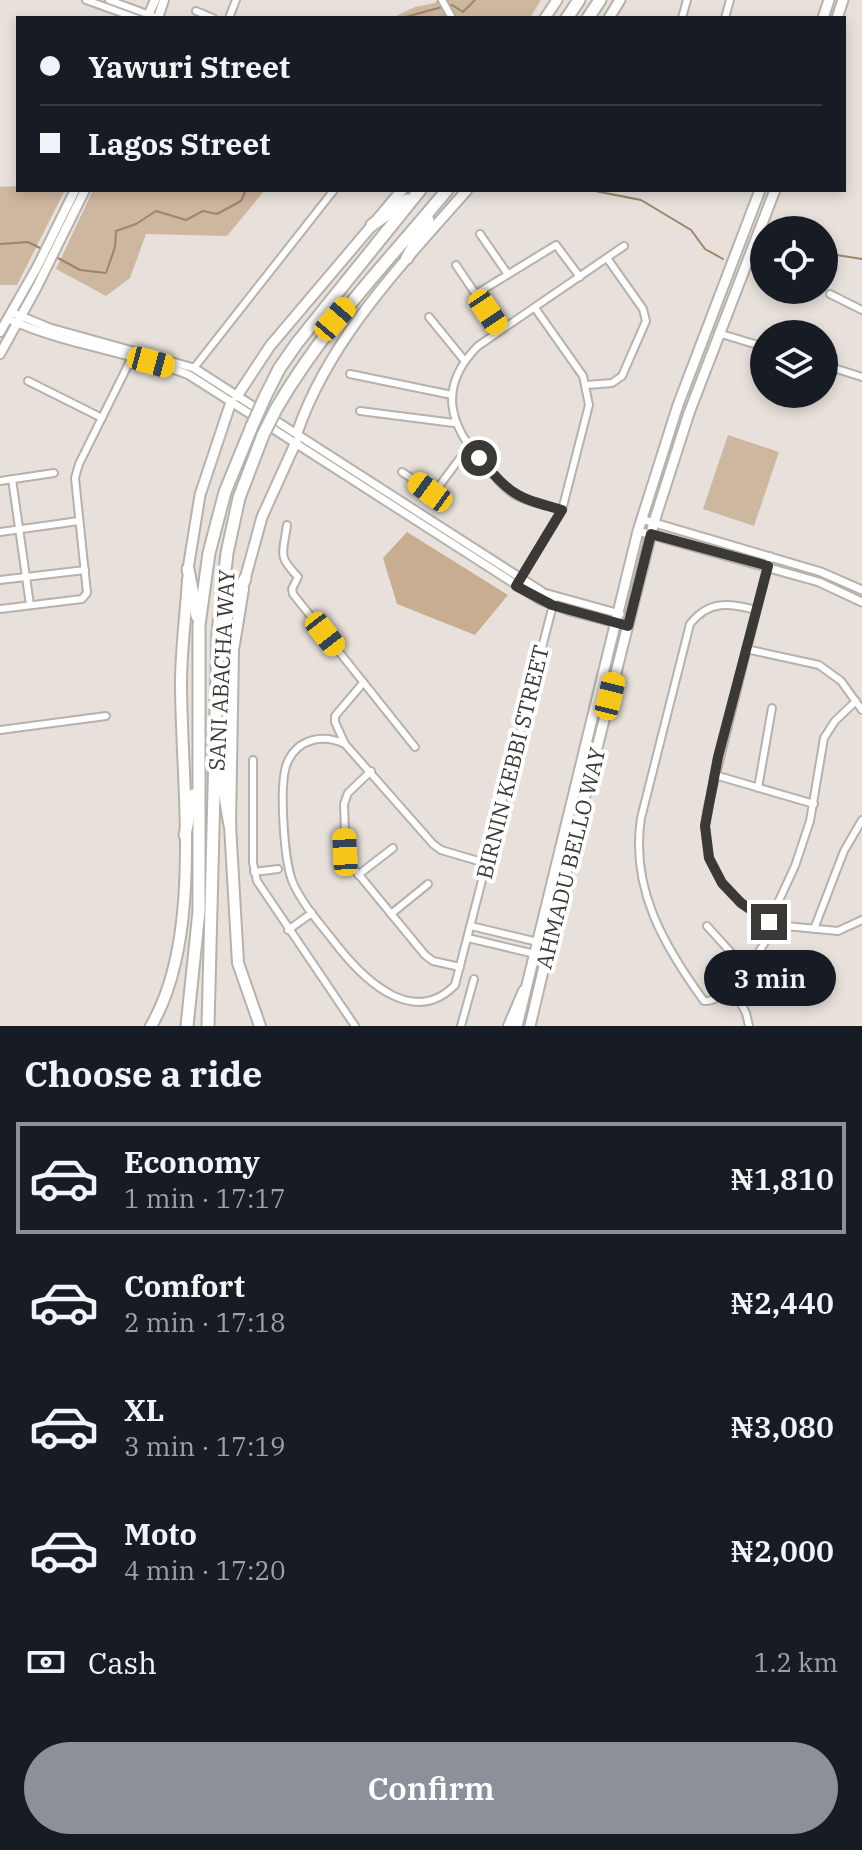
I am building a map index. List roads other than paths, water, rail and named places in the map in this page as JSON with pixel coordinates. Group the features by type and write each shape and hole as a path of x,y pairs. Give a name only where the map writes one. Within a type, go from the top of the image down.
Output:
{"highway":[{"path":"372,225 417,192"},
{"name":"SANI ABACHA WAY","path":"187,1026 199,911 199,625 209,553 225,492 279,369 418,192"},
{"name":"SANI ABACHA WAY","path":"208,1026 218,633 227,553 239,498 263,435 310,353 335,319 445,192"},
{"path":"407,258 438,201"},
{"path":"188,569 199,625"},
{"path":"151,1026 164,1004 182,939 185,835 181,681 188,569"},
{"path":"218,633 245,579"},
{"path":"245,579 233,650 230,825 238,963 260,1026"},
{"path":"217,749 230,825"},
{"path":"185,835 198,771"},
{"path":"509,1026 524,991"}],"main road":[{"path":"56,240 74,192"},
{"path":"0,354 56,240 84,192"},
{"name":"SANI ABACHA WAY","path":"188,569 200,495 234,399 270,346 400,192"},
{"name":"SANI ABACHA WAY","path":"245,579 262,517 311,398 334,357 407,258 465,192"},
{"name":"AHMADU BELLO WAY","path":"517,1026 641,519 678,405 759,192"},
{"name":"AHMADU BELLO WAY","path":"530,1026 654,522 677,446 718,333 774,192"},
{"path":"0,332 41,269"}],"street":[{"path":"86,0 130,16"},
{"path":"109,0 150,16"},
{"path":"444,2 450,16"},
{"path":"196,11 208,16"},
{"path":"194,368 332,192"},
{"path":"480,234 507,273"},
{"path":"476,294 556,245 580,277"},
{"path":"562,510 526,500 508,491 469,446 454,423 452,395 464,360 500,330 624,246"},
{"path":"587,385 612,383 622,376 646,321 643,309 607,258"},
{"path":"456,265 500,330"},
{"path":"838,298 862,310"},
{"path":"518,582 562,510 589,405 587,385 535,308"},
{"path":"10,315 80,345 194,368 234,399"},
{"path":"429,317 464,360"},
{"path":"718,333 750,343"},
{"path":"133,355 189,375 234,399 554,602 629,621"},
{"path":"0,609 82,599 87,593 75,478 133,355"},
{"path":"838,369 862,377"},
{"path":"350,374 452,395"},
{"path":"28,381 102,418"},
{"path":"360,411 454,423"},
{"path":"402,472 434,493 469,446"},
{"path":"0,481 54,473"},
{"path":"12,479 30,605"},
{"path":"641,519 830,575 862,590"},
{"path":"0,532 79,521"},
{"path":"287,525 283,559 298,577 293,594 415,747"},
{"path":"638,531 768,566 836,588 862,602"},
{"path":"770,556 715,775 705,826 709,858 732,896 772,923 838,931 862,920"},
{"path":"0,580 85,570"},
{"name":"BIRNIN KEBBI STREET","path":"424,1012 438,1005 455,985 554,602"},
{"path":"756,610 715,605 704,609 690,624 637,842 649,908 704,1001 709,1002 732,987 772,923 803,844 814,804 824,738 835,721 856,701"},
{"path":"746,649 819,665 841,681 862,710"},
{"path":"363,683 335,716 345,744 433,844 441,850 485,863"},
{"path":"758,788 772,708"},
{"path":"0,730 106,716"},
{"path":"345,744 326,737 304,743 287,761 285,854 293,884 312,913 387,1003"},
{"path":"253,760 254,872 257,881 355,1026"},
{"path":"371,771 348,793 344,804 346,859 433,961 460,967"},
{"path":"715,775 814,804"},
{"path":"814,929 844,851 862,820"},
{"path":"358,875 393,848"},
{"path":"254,872 278,869"},
{"path":"391,914 428,884"},
{"path":"288,930 312,913"},
{"path":"471,926 548,945"},
{"path":"707,926 746,969"},
{"path":"468,938 546,956"},
{"path":"461,1026 474,979"},
{"path":"732,987 746,1013 749,1026"}],"waterway":[{"path":"448,6 452,5 463,12 475,0"},
{"path":"409,16 442,7"},
{"path":"56,257 80,270 106,273 115,247 116,231 136,224 156,211 186,220 203,211 217,214 241,201 245,192"},
{"path":"600,192 641,200 691,230 705,249 723,259"},
{"path":"0,244 28,242 44,250"},
{"path":"838,255 862,259"}]}
